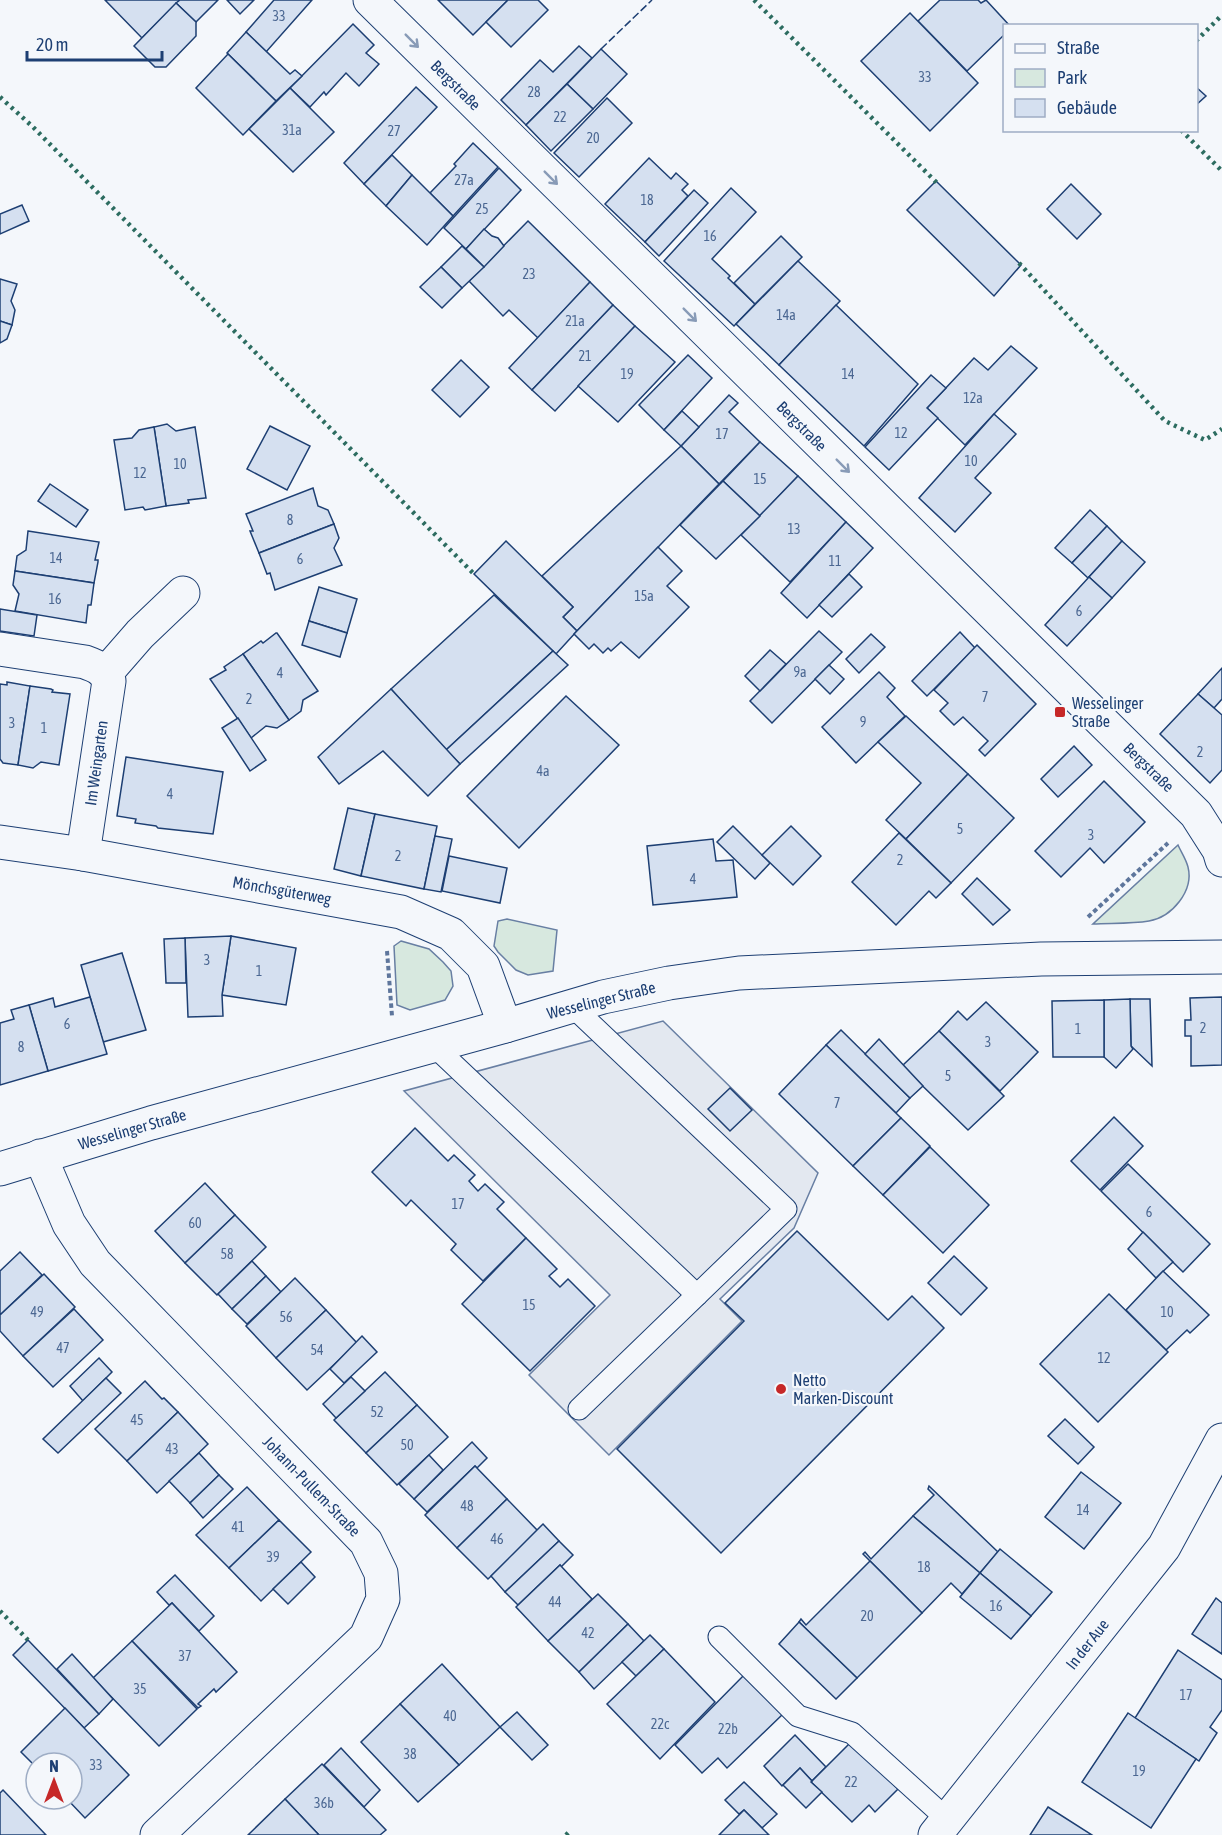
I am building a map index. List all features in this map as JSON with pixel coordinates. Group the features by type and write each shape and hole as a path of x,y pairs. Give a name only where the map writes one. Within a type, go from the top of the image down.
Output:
{"street":[{"name":"Bergstraße","path":"370,0 1198,817 1219,850 1222,860"},
{"path":"0,649 85,662 98,666 106,673 140,634 183,592"},
{"name":"Im Weingarten","path":"83,854 109,681 106,673"},
{"name":"Mönchsgüterweg","path":"0,842 83,854 401,912 452,934 483,966 506,1026"},
{"name":"Wesselinger Straße","path":"0,1168 151,1123 395,1057 603,997 669,983 739,973 1041,959 1222,957"},
{"name":"Johann-Pullem-Straße","path":"40,1156 69,1224 95,1263 366,1542 381,1574 383,1599 366,1637 157,1835"},
{"name":"In der Aue","path":"941,1828 1164,1547 1222,1440"}],"lane":[{"path":"572,1006 786,1209 579,1409"},
{"path":"434,1046 697,1295"},
{"path":"719,1637 798,1716 852,1733 941,1828"}],"path":[{"path":"1041,959 1198,817"},
{"path":"384,909 395,1057"}],"green space":[{"path":"1178,845 1187,864 1189,876 1184,894 1173,908 1158,919 1149,921 1093,924"},
{"path":"507,919 557,930 553,971 528,975 516,970 498,952 494,946 498,921"},
{"path":"401,941 429,949 451,971 453,986 445,1000 410,1010 397,1005 394,946"}],"shaded area":[{"path":"663,1021 818,1173 794,1228 720,1299 742,1321 609,1455 529,1375 610,1295 404,1091"}],"building":[{"path":"105,0 180,0 142,38"},
{"path":"180,0 218,0 196,22 176,3"},
{"path":"227,0 254,0 240,14"},
{"path":"274,0 312,0 266,52 246,32"},
{"path":"438,0 508,0 473,35"},
{"path":"508,0 538,0 548,10 511,47 486,22"},
{"path":"940,0 978,0 981,3 986,0 1008,24 1003,24 1003,36 967,71 918,21"},
{"path":"176,3 196,22 196,36 166,67 155,67 134,46"},
{"path":"910,13 978,83 930,131 861,61"},
{"path":"353,24 374,45 366,53 379,64 359,86 346,73 326,95 324,92 310,107 290,88"},
{"path":"246,32 290,74 295,70 302,76 276,101 227,53"},
{"path":"579,46 592,58 526,125 501,100 540,60 553,72"},
{"path":"601,49 627,74 593,109 567,84"},
{"path":"228,54 276,101 243,135 196,88"},
{"path":"567,84 593,109 551,151 526,125"},
{"path":"416,87 437,107 364,184 344,163"},
{"path":"290,88 334,132 293,172 249,129"},
{"path":"1198,89 1206,96 1198,103"},
{"path":"607,98 632,123 579,177 554,153"},
{"path":"473,143 498,167 453,216 430,193 456,166 454,164"},
{"path":"392,155 412,175 386,206 364,184"},
{"path":"649,158 671,179 676,173 688,184 682,190 688,196 645,242 605,204"},
{"path":"499,168 521,190 466,249 444,228"},
{"path":"412,175 453,216 427,245 386,206"},
{"path":"936,181 1021,265 994,296 907,210"},
{"path":"1071,184 1101,214 1077,239 1047,209"},
{"path":"731,188 756,212 712,259 755,304 734,326 664,261"},
{"path":"694,190 708,203 659,256 645,242"},
{"path":"22,205 29,221 0,234 0,214"},
{"path":"528,221 590,282 538,338 509,310 503,316 469,281"},
{"path":"484,229 498,238 504,246 484,267 466,249"},
{"path":"781,236 802,257 755,304 734,283"},
{"path":"462,246 484,267 462,288 441,267"},
{"path":"798,261 840,301 779,365 736,324"},
{"path":"441,267 462,288 442,308 420,287"},
{"path":"0,279 17,284 11,301 15,310 12,325 0,321"},
{"path":"590,282 613,305 532,390 509,368"},
{"path":"613,305 635,326 555,411 532,390"},
{"path":"836,305 918,384 864,446 779,365"},
{"path":"0,321 12,325 7,339 0,343"},
{"path":"635,326 675,362 618,422 578,386"},
{"path":"1011,346 1037,368 965,445 927,408 974,358 988,370"},
{"path":"688,355 712,378 664,430 639,405"},
{"path":"461,360 489,387 460,417 432,390"},
{"path":"931,375 946,388 927,408 938,418 889,470 865,447"},
{"path":"729,395 738,403 729,412 760,442 719,484 681,446"},
{"path":"682,411 699,427 681,446 664,430"},
{"path":"994,414 1016,434 975,478 991,493 955,532 919,498"},
{"path":"167,424 176,431 195,427 206,498 166,506 154,427"},
{"path":"270,426 310,446 287,490 247,469"},
{"path":"154,427 166,506 145,510 143,507 125,510 114,440 132,438 139,430"},
{"path":"760,442 798,476 760,516 723,481"},
{"path":"681,446 719,484 577,631 563,617 573,607 542,576"},
{"path":"798,476 846,522 790,582 741,535"},
{"path":"723,481 760,516 716,559 680,525"},
{"path":"50,484 88,510 76,527 38,501"},
{"path":"313,488 318,506 328,510 334,524 259,553 246,514"},
{"path":"1090,510 1107,526 1072,563 1055,548"},
{"path":"846,522 873,548 807,618 781,593"},
{"path":"334,524 339,538 334,548 342,565 275,590 270,573 267,574 259,553"},
{"path":"1107,526 1122,541 1088,578 1072,563"},
{"path":"28,531 99,542 94,583 15,571 17,556 26,550"},
{"path":"506,541 573,607 563,617 577,631 556,654 474,574"},
{"path":"1122,541 1145,562 1112,598 1089,577"},
{"path":"658,547 682,571 667,586 689,607 639,658 621,642 611,651 608,648 603,653 594,644 589,649 574,634"},
{"path":"15,571 94,583 86,623 15,611 19,594 13,585"},
{"path":"849,574 862,587 832,617 819,605"},
{"path":"1089,577 1112,598 1067,646 1045,625"},
{"path":"319,587 357,599 347,633 309,621"},
{"path":"494,595 553,651 446,750 391,689"},
{"path":"0,609 37,615 34,636 0,631"},
{"path":"309,621 347,633 340,657 302,645"},
{"path":"819,631 842,652 772,723 750,701"},
{"path":"960,632 975,648 927,696 912,681"},
{"path":"276,633 318,691 303,700 301,711 289,720 243,654"},
{"path":"871,634 885,647 859,673 846,659"},
{"path":"977,645 1036,704 985,756 979,750 988,741 963,717 954,725 940,711 948,703 934,690"},
{"path":"770,650 786,664 760,691 745,676"},
{"path":"553,651 568,665 460,764 446,750"},
{"path":"243,654 289,720 277,728 266,726 251,738 210,679 226,670 224,667"},
{"path":"829,665 844,679 830,694 815,679"},
{"path":"1222,668 1222,699 1214,708 1198,694"},
{"path":"879,672 895,688 887,697 905,716 856,763 822,727"},
{"path":"7,682 30,686 18,765 3,763 0,759 0,684 7,685"},
{"path":"30,686 70,694 59,765 41,762 33,768 18,765"},
{"path":"391,689 460,764 428,796 383,751 339,784 318,757"},
{"path":"1198,694 1222,715 1222,770 1210,783 1160,734"},
{"path":"566,696 619,745 519,848 467,796"},
{"path":"906,716 968,774 906,839 886,820 921,783 878,742"},
{"path":"238,718 266,760 250,771 222,728"},
{"path":"1074,746 1092,765 1058,797 1041,779"},
{"path":"126,757 223,772 213,834 158,828 135,823 136,819 117,816"},
{"path":"968,774 1014,818 951,883 906,839"},
{"path":"1104,781 1145,822 1104,863 1090,848 1061,877 1035,851"},
{"path":"348,808 375,814 361,876 334,869"},
{"path":"375,814 437,826 424,889 361,876"},
{"path":"733,826 770,863 755,879 717,842"},
{"path":"791,826 821,856 793,885 762,855"},
{"path":"899,833 951,883 936,898 929,891 896,925 852,882"},
{"path":"435,836 452,839 441,892 424,889"},
{"path":"713,839 716,861 733,860 737,897 653,905 647,846"},
{"path":"449,856 507,868 500,903 442,891"},
{"path":"977,878 1010,910 993,925 962,894"},
{"path":"231,936 296,948 286,1005 222,995"},
{"path":"231,936 222,995 223,1016 188,1017 185,938"},
{"path":"185,938 186,983 166,983 164,939"},
{"path":"122,953 146,1030 103,1042 81,965"},
{"path":"90,997 107,1054 48,1071 29,1005 53,998 55,1007"},
{"path":"1222,997 1222,1065 1191,1066 1191,1036 1185,1036 1185,1020 1191,1020 1190,998"},
{"path":"1130,999 1150,999 1152,1066 1131,1046"},
{"path":"1130,999 1131,1046 1133,1049 1116,1068 1104,1057 1104,1000"},
{"path":"1104,1000 1104,1057 1053,1057 1052,1001"},
{"path":"986,1002 1038,1052 1000,1091 939,1031 958,1011 967,1020"},
{"path":"29,1005 48,1071 0,1085 0,1023 14,1019 11,1010"},
{"path":"841,1030 910,1098 896,1113 826,1045"},
{"path":"939,1031 1004,1096 968,1130 902,1066"},
{"path":"879,1039 923,1086 910,1098 865,1054"},
{"path":"826,1045 901,1118 853,1166 779,1094"},
{"path":"730,1088 752,1110 730,1131 708,1109"},
{"path":"1114,1117 1143,1146 1100,1190 1071,1161"},
{"path":"901,1118 930,1146 883,1195 853,1166"},
{"path":"415,1128 448,1161 454,1155 475,1175 469,1181 478,1191 485,1184 504,1202 497,1209 526,1238 483,1281 451,1250 456,1244 411,1200 406,1206 372,1172"},
{"path":"930,1147 989,1205 943,1253 883,1195"},
{"path":"1128,1164 1210,1244 1183,1272 1101,1191"},
{"path":"205,1183 235,1215 185,1263 155,1231"},
{"path":"235,1215 266,1247 217,1295 185,1263"},
{"name":"Netto Marken-Discount","path":"797,1231 888,1320 912,1296 944,1328 721,1553 617,1449 744,1321 725,1303"},
{"path":"1143,1232 1173,1262 1156,1278 1128,1249"},
{"path":"526,1238 557,1269 549,1276 560,1287 568,1279 595,1306 530,1371 462,1304"},
{"path":"20,1252 42,1275 0,1315 0,1271"},
{"path":"954,1256 987,1288 961,1315 928,1283"},
{"path":"252,1261 266,1276 232,1309 218,1294"},
{"path":"1163,1271 1209,1315 1190,1333 1187,1330 1166,1350 1126,1310"},
{"path":"44,1274 75,1307 23,1356 0,1331 0,1315"},
{"path":"266,1276 281,1292 247,1324 232,1309"},
{"path":"295,1278 326,1310 276,1358 246,1326"},
{"path":"1109,1294 1168,1352 1098,1422 1040,1364"},
{"path":"74,1309 103,1340 53,1387 23,1356"},
{"path":"326,1310 357,1343 307,1390 276,1358"},
{"path":"362,1336 377,1352 344,1383 330,1369"},
{"path":"99,1358 112,1372 83,1401 70,1386"},
{"path":"385,1372 417,1405 366,1453 334,1420"},
{"path":"351,1377 365,1391 336,1418 323,1404"},
{"path":"106,1378 121,1393 58,1453 43,1439"},
{"path":"145,1381 178,1412 127,1461 95,1429"},
{"path":"417,1405 448,1437 397,1485 366,1453"},
{"path":"178,1412 208,1444 157,1493 127,1461"},
{"path":"1065,1419 1094,1447 1078,1464 1048,1436"},
{"path":"472,1442 487,1458 477,1468 475,1466 427,1512 414,1499"},
{"path":"199,1453 219,1475 190,1503 169,1481"},
{"path":"429,1455 443,1470 414,1499 399,1484"},
{"path":"475,1466 507,1499 457,1548 425,1515"},
{"path":"1081,1472 1121,1503 1084,1549 1045,1517"},
{"path":"219,1475 233,1489 203,1518 190,1503"},
{"path":"929,1486 998,1552 980,1573 913,1516 934,1495 928,1489"},
{"path":"247,1487 279,1520 229,1568 196,1535"},
{"path":"507,1499 538,1531 488,1579 457,1548"},
{"path":"913,1516 980,1573 962,1594 951,1583 922,1613 863,1554 865,1552 871,1559"},
{"path":"279,1520 311,1552 261,1601 229,1568"},
{"path":"543,1524 559,1541 505,1592 491,1576"},
{"path":"559,1541 573,1555 518,1605 505,1592"},
{"path":"1000,1549 1052,1592 1031,1616 980,1573"},
{"path":"870,1561 922,1613 857,1678 799,1622 801,1619 806,1625"},
{"path":"301,1562 315,1577 288,1604 273,1589"},
{"path":"560,1565 592,1599 548,1641 516,1607"},
{"path":"980,1573 1031,1616 1011,1639 960,1597"},
{"path":"175,1575 214,1616 199,1631 172,1603 169,1605 157,1592"},
{"path":"598,1594 628,1624 579,1672 548,1641"},
{"path":"1216,1598 1222,1603 1222,1654 1192,1634"},
{"path":"172,1603 237,1672 216,1692 214,1689 198,1704 201,1706 198,1708 132,1641"},
{"path":"799,1622 857,1678 836,1699 779,1644"},
{"path":"628,1624 644,1641 594,1689 579,1672"},
{"path":"650,1635 664,1649 636,1676 622,1662"},
{"path":"28,1640 99,1714 84,1728 13,1655"},
{"path":"132,1641 197,1709 159,1746 93,1678"},
{"path":"664,1649 715,1702 660,1759 607,1704"},
{"path":"1178,1650 1222,1680 1222,1710 1210,1727 1217,1733 1199,1761 1135,1718"},
{"path":"72,1654 113,1699 99,1714 57,1669"},
{"path":"442,1664 500,1727 459,1765 400,1704"},
{"path":"745,1674 783,1714 727,1768 718,1758 702,1773 675,1745"},
{"path":"400,1704 459,1765 418,1802 361,1742"},
{"path":"65,1708 129,1775 85,1818 78,1811 84,1811 84,1751 24,1751 24,1755 21,1752"},
{"path":"517,1712 548,1745 532,1760 500,1727"},
{"path":"1128,1713 1196,1759 1151,1828 1082,1782"},
{"path":"795,1735 826,1767 812,1781 800,1768 782,1786 764,1766"},
{"path":"851,1742 898,1789 875,1812 869,1805 852,1822 811,1782"},
{"path":"341,1748 380,1790 364,1807 324,1765"},
{"path":"322,1764 386,1830 380,1835 319,1835 285,1799"},
{"path":"800,1768 822,1792 806,1808 783,1785"},
{"path":"744,1782 777,1814 762,1828 744,1810 739,1814 725,1800"},
{"path":"3,1790 46,1835 0,1835 0,1793"},
{"path":"285,1799 319,1835 248,1835"},
{"path":"1048,1807 1092,1835 1030,1835"},
{"path":"744,1810 769,1835 719,1835"}],"hedge":[{"path":"754,0 938,184"},
{"path":"1198,39 1222,15"},
{"path":"0,97 33,127 474,574"},
{"path":"1183,132 1222,171"},
{"path":"1019,263 1165,421 1205,440 1222,429"},
{"path":"0,1611 28,1640"},
{"path":"566,1835 570,1831"}],"fence":[{"path":"601,49 652,0"}],"place":[{"name":"Wesselinger Straße","path":"1060,712"},
{"name":"Netto Marken-Discount","path":"781,1389"}]}
